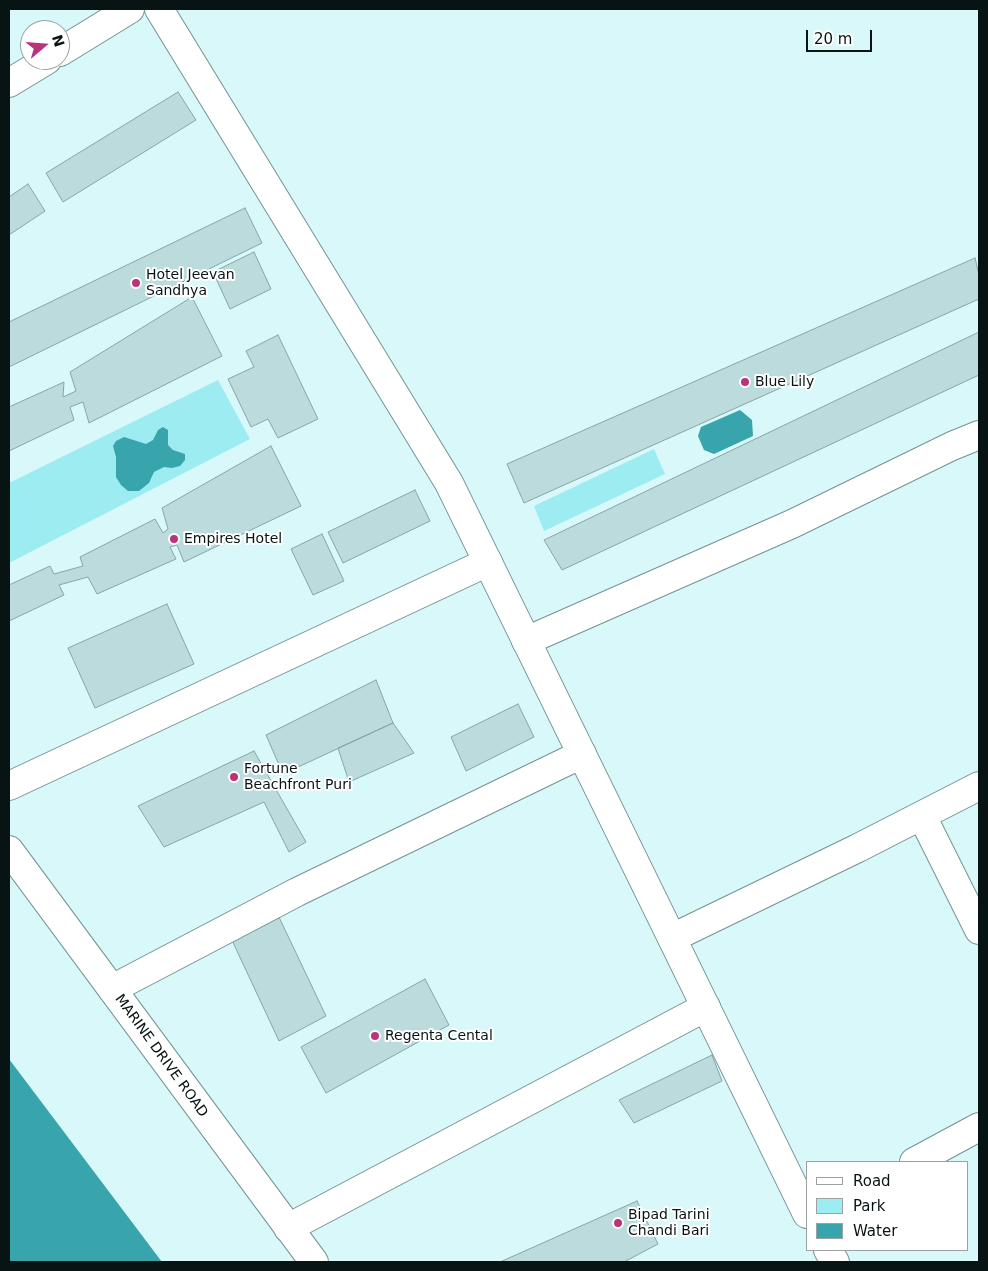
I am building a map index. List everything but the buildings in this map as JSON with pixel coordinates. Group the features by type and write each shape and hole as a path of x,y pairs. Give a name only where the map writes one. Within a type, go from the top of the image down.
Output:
{"main road":[{"path":"70,46 130,9"},
{"path":"159,9 449,483 806,1212"},
{"path":"9,83 30,70"},
{"path":"526,641 792,524 952,446 979,435"},
{"path":"9,786 488,562"},
{"path":"112,989 297,892 582,754"},
{"path":"672,938 922,816 979,786"},
{"path":"922,816 979,930"},
{"name":"MARINE DRIVE ROAD","path":"9,850 314,1262"},
{"path":"288,1228 706,1007"},
{"path":"916,1161 979,1127"},
{"path":"829,1251 835,1262"}],"green space":[{"path":"218,380 250,439 9,563 9,483"},
{"path":"654,449 665,474 544,531 534,506"}],"water":[{"path":"740,410 752,420 753,436 714,454 704,450 698,436 701,427"},
{"path":"163,427 168,430 168,445 173,450 185,454 185,460 180,466 164,467 154,472 149,483 139,491 128,491 116,477 116,457 113,446 116,441 124,437 146,444 153,440 158,430"},
{"path":"9,1059 162,1262 9,1262"}],"place":[{"name":"Hotel Jeevan Sandhya","path":"136,283"},
{"name":"Blue Lily","path":"745,382"},
{"name":"Empires Hotel","path":"174,539"},
{"name":"Fortune Beachfront Puri","path":"234,777"},
{"name":"Regenta Cental","path":"375,1036"},
{"name":"Bipad Tarini Chandi Bari","path":"618,1223"}]}
